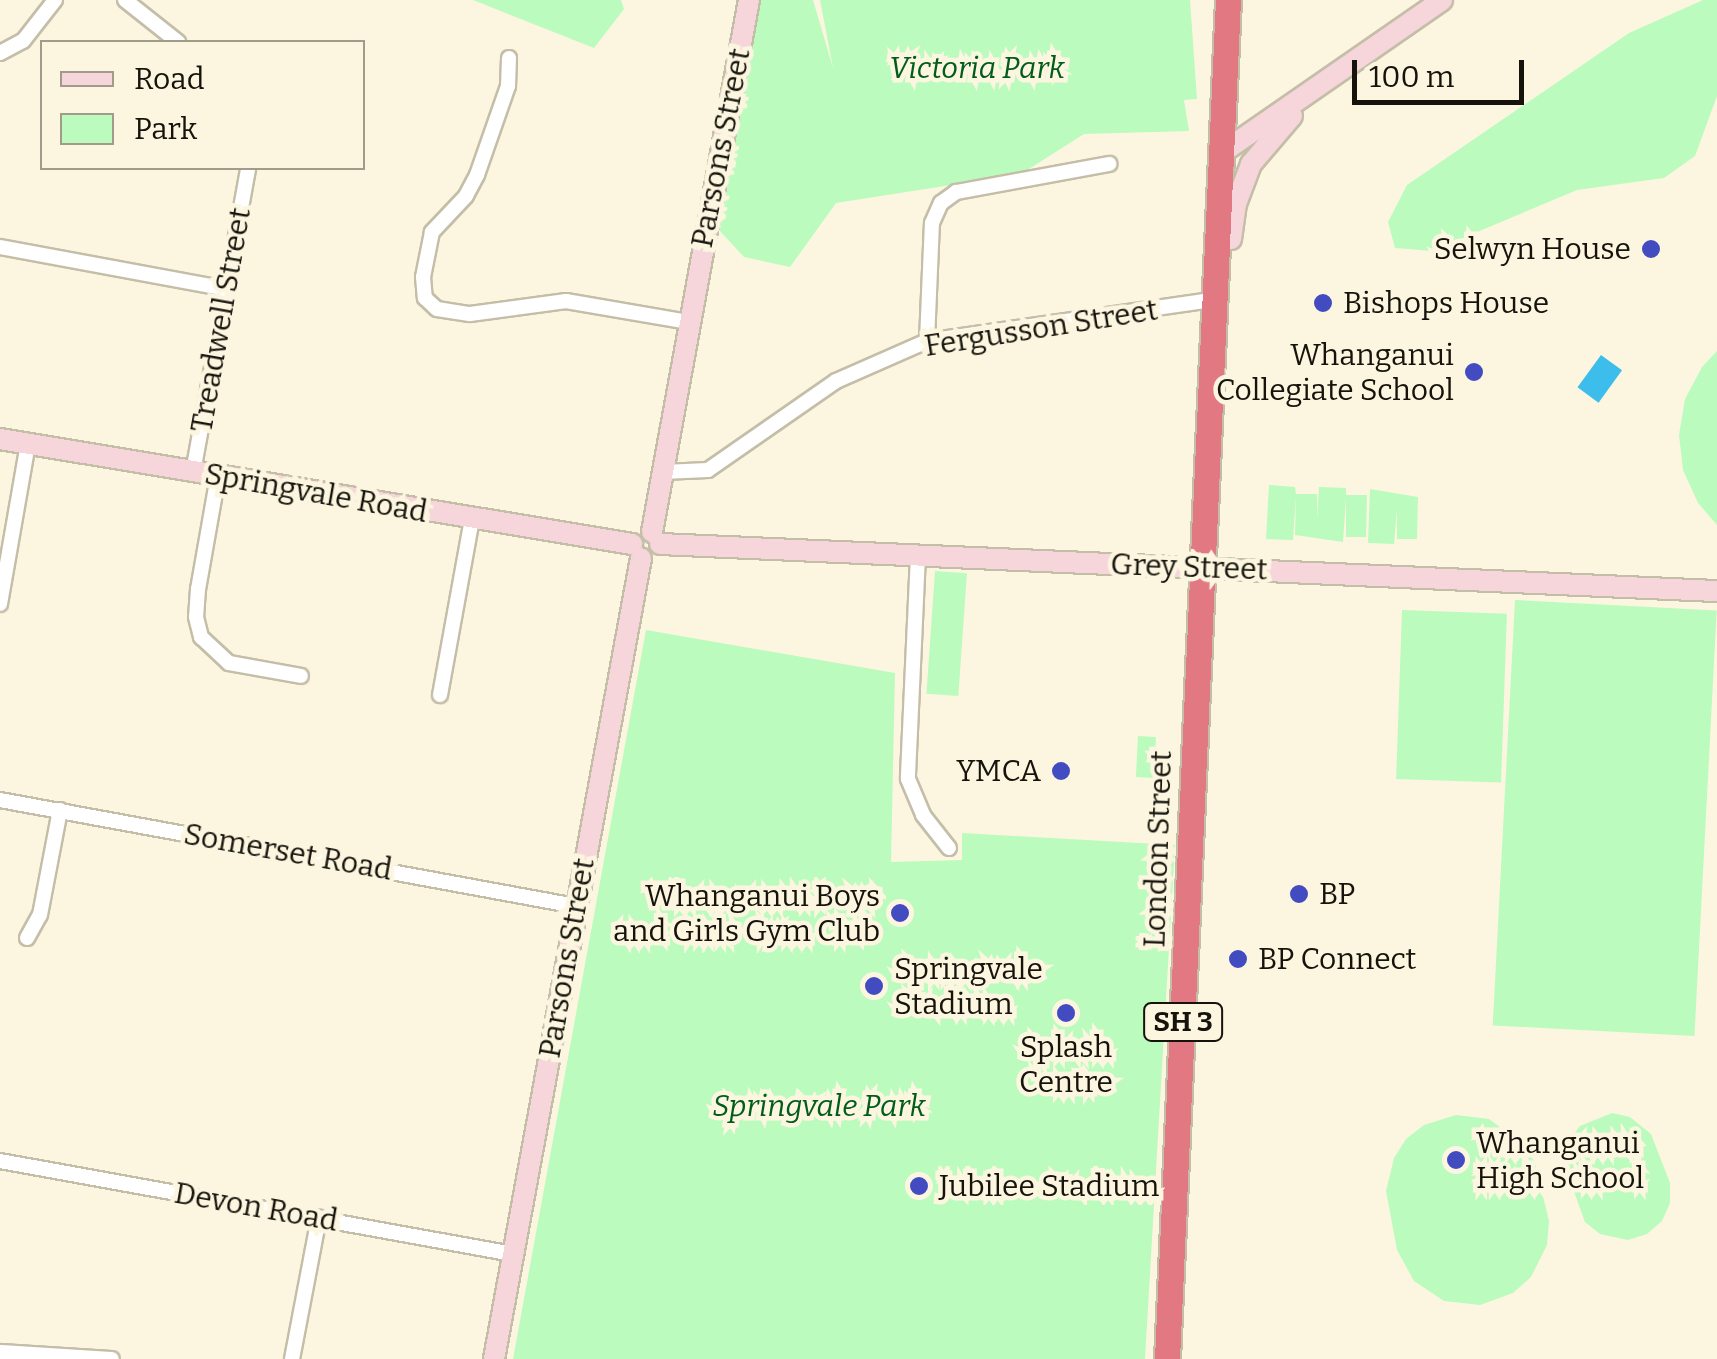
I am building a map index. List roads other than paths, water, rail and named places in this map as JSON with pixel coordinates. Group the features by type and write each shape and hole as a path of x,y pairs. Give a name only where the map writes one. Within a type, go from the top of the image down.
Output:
{"highway":[{"name":"London Street","path":"1167,1359 1202,568 1216,342 1213,300 1226,150 1228,0"},
{"name":"London Street","path":"1216,342 1226,300 1231,239 1226,150 1233,114 1228,52"}],"main road":[{"name":"Parsons Street","path":"656,538 663,472 749,0"},
{"path":"1226,150 1442,0"},
{"path":"1231,239 1241,187 1261,148 1334,77"},
{"path":"1233,114 1260,125"},
{"name":"Springvale Road","path":"0,439 636,551"},
{"path":"636,551 654,557 656,538"},
{"name":"Grey Street","path":"656,538 918,556 1717,591"},
{"name":"Parsons Street","path":"494,1359 636,551"}],"street":[{"path":"0,53 23,40 55,0"},
{"path":"125,0 175,40"},
{"path":"508,58 508,86 477,176 466,196 432,232 423,277 424,298 436,309 470,314 566,301 689,322"},
{"path":"927,342 932,222 941,203 956,192 1109,164"},
{"name":"Treadwell Street","path":"193,472 248,170"},
{"path":"0,247 226,288"},
{"name":"Fergusson Street","path":"663,472 708,470 836,382 927,342 1213,300"},
{"path":"0,604 28,444"},
{"path":"218,476 198,589 196,617 201,637 228,663 301,676"},
{"path":"440,695 472,520"},
{"path":"918,556 908,780 922,815 948,848"},
{"name":"Somerset Road","path":"0,800 576,906"},
{"path":"27,938 40,914 60,810"},
{"name":"Devon Road","path":"0,1161 513,1254"},
{"path":"292,1359 319,1218"},
{"path":"0,1352 112,1359"}],"water":[{"path":"1601,355 1622,370 1599,403 1577,387"}],"place":[{"name":"Selwyn House","path":"1651,249"},
{"name":"Bishops House","path":"1323,303"},
{"name":"Whanganui Collegiate School","path":"1474,372"},
{"name":"YMCA","path":"1061,771"},
{"name":"BP","path":"1299,894"},
{"name":"Whanganui Boys and Girls Gym Club","path":"900,913"},
{"name":"BP Connect","path":"1238,959"},
{"name":"Springvale Stadium","path":"874,986"},
{"name":"Splash Centre","path":"1066,1013"},
{"name":"Whanganui High School","path":"1456,1160"},
{"name":"Jubilee Stadium","path":"919,1186"}],"park label":[{"name":"Victoria Park","path":"977,68"},
{"name":"Springvale Park","path":"819,1106"}]}
